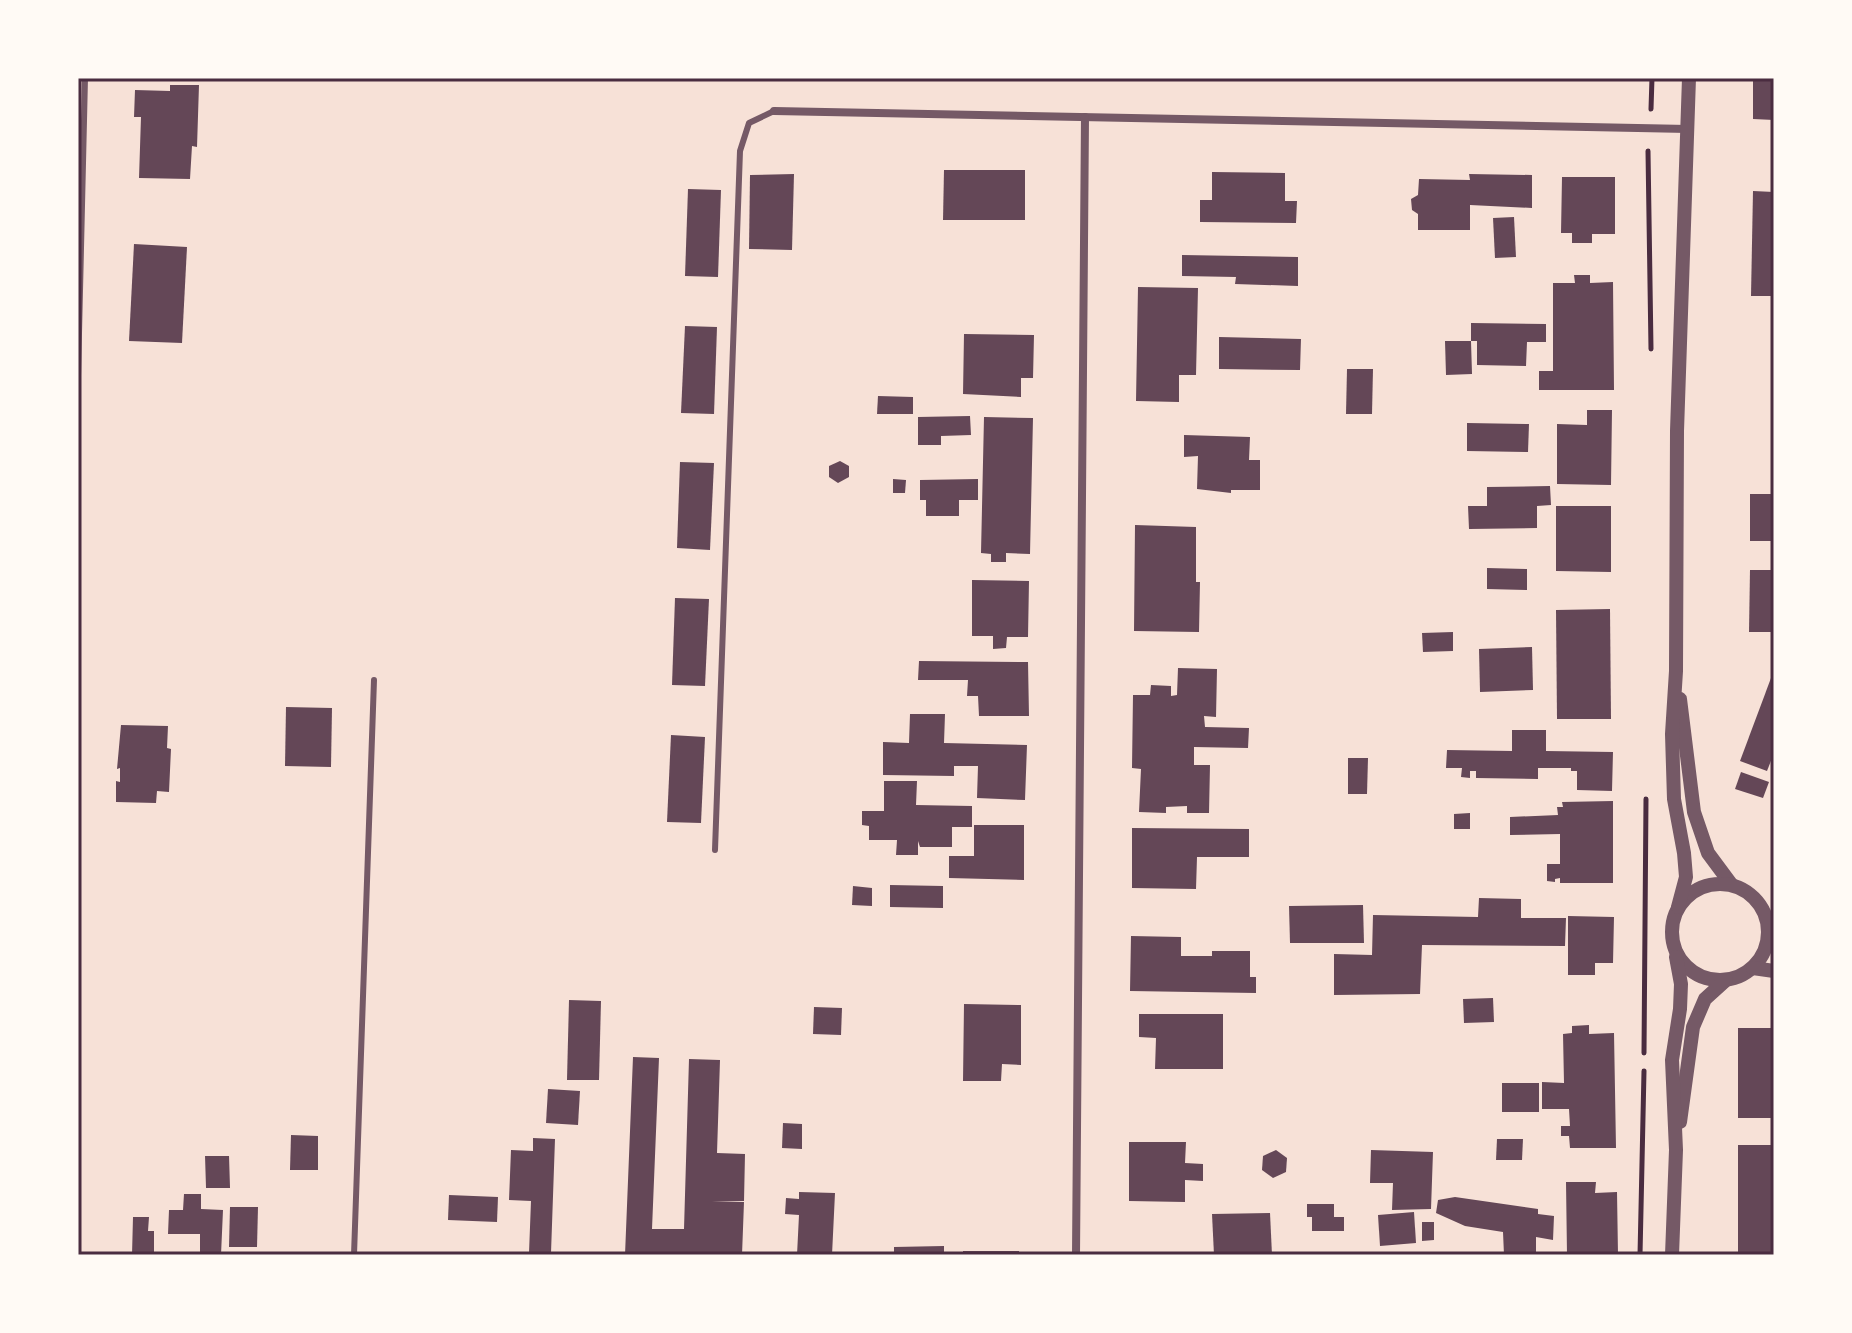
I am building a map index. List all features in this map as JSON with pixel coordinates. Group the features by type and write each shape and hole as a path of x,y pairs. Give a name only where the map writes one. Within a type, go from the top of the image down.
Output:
{"street":[{"path":"1672,1255 1676,1150 1672,1060 1681,984 1672,937 1673,922 1686,877 1674,799 1672,734 1676,671 1677,431 1689,78"},
{"path":"774,111 1689,129"},
{"path":"1076,1255 1085,117"},
{"path":"1676,671 1694,812 1708,853 1731,884"},
{"path":"1676,952 1696,974 1726,980 1741,976 1753,968 1763,956 1772,928 1757,899 1745,889 1731,884 1715,883 1701,887 1678,907"},
{"path":"1753,968 1774,971"},
{"path":"1676,1150 1693,1027 1705,999 1726,980"}],"lane":[{"path":"78,376 85,78"},
{"path":"715,850 740,151 749,123 774,111"},
{"path":"354,1255 374,680"}],"path":[{"path":"1652,78 1652,101"},
{"path":"1647,212 1648,150"}],"building":[{"path":"1753,78 1774,78 1774,120 1753,119"},
{"path":"170,85 199,85 197,147 192,146 190,179 139,178 141,117 134,117 135,90 170,91"},
{"path":"944,170 1025,170 1025,220 943,220"},
{"path":"1212,172 1285,173 1285,201 1297,201 1296,223 1200,222 1200,200 1212,200"},
{"path":"794,174 792,250 749,249 750,175"},
{"path":"1469,174 1532,175 1532,208 1470,205 1470,230 1418,230 1418,214 1412,210 1411,199 1418,195 1419,179 1470,180"},
{"path":"1562,177 1615,177 1615,234 1592,234 1592,243 1572,243 1572,233 1561,233"},
{"path":"688,189 721,190 718,277 685,276"},
{"path":"1753,191 1774,192 1774,296 1751,296"},
{"path":"1514,217 1516,257 1495,258 1493,218"},
{"path":"134,244 187,247 182,343 129,341"},
{"path":"1182,255 1298,257 1298,286 1235,284 1236,277 1182,276"},
{"path":"1574,275 1590,275 1590,283 1613,282 1614,390 1539,390 1539,371 1553,371 1553,283 1575,283"},
{"path":"1138,287 1198,288 1196,375 1179,375 1179,402 1136,401"},
{"path":"1471,323 1546,324 1546,342 1527,342 1526,366 1477,365 1477,341 1471,341"},
{"path":"685,326 717,327 714,414 681,413"},
{"path":"964,334 1034,335 1033,378 1021,378 1021,397 963,394"},
{"path":"1219,337 1301,339 1300,370 1219,369"},
{"path":"1445,341 1471,341 1472,374 1446,375"},
{"path":"1347,369 1373,369 1372,414 1346,414"},
{"path":"878,396 913,397 913,414 877,414"},
{"path":"1587,410 1612,410 1611,485 1557,484 1557,424 1587,425"},
{"path":"970,416 971,435 941,436 941,445 918,445 918,417"},
{"path":"984,417 1033,418 1030,554 1006,553 1006,562 991,562 991,554 981,553"},
{"path":"1467,423 1529,424 1528,452 1467,451"},
{"path":"1184,435 1250,437 1249,460 1260,460 1260,490 1231,490 1231,493 1197,489 1198,456 1184,457"},
{"path":"840,461 849,466 849,477 838,483 829,477 829,466"},
{"path":"680,462 714,463 710,550 677,548"},
{"path":"893,479 906,480 905,493 893,493"},
{"path":"978,479 978,500 959,500 959,516 926,516 926,500 920,500 920,480"},
{"path":"1550,486 1551,505 1537,506 1537,528 1469,529 1468,506 1487,506 1487,487"},
{"path":"1750,494 1774,494 1774,541 1750,541"},
{"path":"1556,506 1611,506 1611,572 1556,571"},
{"path":"1135,525 1196,527 1196,582 1200,582 1199,632 1134,631"},
{"path":"1487,568 1527,569 1527,590 1487,589"},
{"path":"1750,570 1774,570 1774,632 1749,632"},
{"path":"972,580 1029,581 1028,637 1007,637 1006,648 993,649 993,636 972,636"},
{"path":"675,598 709,599 705,686 672,685"},
{"path":"1610,609 1611,719 1557,719 1556,610"},
{"path":"1453,632 1453,651 1423,652 1422,633"},
{"path":"1532,647 1533,690 1480,692 1479,649"},
{"path":"919,661 1028,662 1029,716 979,716 978,696 967,696 968,680 918,680"},
{"path":"1178,668 1217,669 1216,717 1204,716 1205,727 1249,728 1248,748 1194,747 1194,765 1210,765 1209,813 1187,813 1187,806 1166,807 1166,813 1139,812 1141,769 1132,768 1133,695 1150,695 1151,685 1171,686 1171,696 1177,695"},
{"path":"1774,670 1774,753 1767,771 1740,761"},
{"path":"286,707 332,708 331,767 285,766"},
{"path":"910,714 945,714 944,743 1027,745 1025,800 977,798 978,766 954,766 954,776 883,775 883,742 909,743"},
{"path":"121,725 168,726 167,748 171,749 169,792 157,791 156,803 116,802 116,781 120,782 120,768 117,769"},
{"path":"1512,730 1546,730 1546,751 1613,752 1612,791 1577,790 1577,771 1571,771 1571,768 1538,768 1538,779 1476,778 1476,771 1470,771 1470,778 1461,777 1462,768 1446,768 1447,750 1512,751"},
{"path":"671,735 705,737 701,823 667,822"},
{"path":"1348,758 1368,758 1367,794 1348,794"},
{"path":"1741,772 1769,782 1763,798 1735,789"},
{"path":"884,781 917,781 916,805 972,806 972,827 952,827 952,847 920,847 918,841 918,855 896,855 897,840 869,840 869,826 862,825 862,811 884,811"},
{"path":"1613,801 1613,883 1560,883 1560,878 1555,882 1547,881 1547,864 1560,864 1560,834 1510,835 1510,817 1558,815 1557,807 1563,807 1562,802"},
{"path":"1470,813 1470,829 1454,829 1454,814"},
{"path":"974,825 1024,825 1024,880 949,878 949,856 974,856"},
{"path":"1132,828 1249,829 1249,857 1197,857 1196,889 1132,888"},
{"path":"890,885 943,886 943,908 890,907"},
{"path":"853,886 872,888 872,906 852,905"},
{"path":"1479,898 1521,899 1521,918 1566,918 1565,946 1422,945 1420,994 1334,995 1334,954 1372,955 1373,915 1478,917"},
{"path":"1363,905 1364,943 1290,943 1289,906"},
{"path":"1568,916 1614,917 1613,963 1595,963 1595,975 1568,975"},
{"path":"1131,936 1181,937 1181,956 1212,956 1212,951 1250,951 1250,977 1256,977 1256,993 1130,991"},
{"path":"1493,998 1494,1022 1464,1023 1463,999"},
{"path":"569,1000 601,1001 599,1080 567,1080"},
{"path":"964,1004 1021,1005 1021,1065 1002,1064 1001,1081 963,1081"},
{"path":"814,1007 842,1008 841,1035 813,1034"},
{"path":"1139,1014 1223,1014 1223,1069 1155,1069 1156,1038 1139,1037"},
{"path":"1589,1025 1589,1034 1614,1033 1616,1148 1570,1148 1569,1136 1561,1136 1561,1126 1570,1126 1569,1109 1542,1109 1542,1082 1564,1083 1563,1034 1572,1033 1572,1026"},
{"path":"1738,1028 1774,1028 1774,1118 1738,1118"},
{"path":"633,1057 659,1058 652,1229 684,1229 689,1059 720,1060 717,1153 745,1154 744,1201 712,1201 744,1202 742,1255 625,1255"},
{"path":"1502,1083 1539,1083 1539,1112 1502,1112"},
{"path":"548,1089 580,1091 578,1125 546,1123"},
{"path":"783,1123 802,1124 802,1149 782,1148"},
{"path":"291,1135 318,1136 318,1170 290,1170"},
{"path":"533,1138 555,1139 551,1253 529,1253 531,1201 509,1200 511,1150 533,1151"},
{"path":"1497,1139 1523,1139 1522,1160 1496,1160"},
{"path":"1129,1142 1186,1142 1185,1163 1203,1164 1203,1181 1185,1180 1185,1202 1129,1201"},
{"path":"1738,1145 1774,1145 1774,1255 1738,1255"},
{"path":"1276,1150 1287,1158 1286,1172 1273,1178 1262,1170 1263,1156"},
{"path":"1371,1150 1433,1152 1431,1209 1392,1210 1393,1183 1370,1183"},
{"path":"205,1156 229,1156 230,1188 206,1188"},
{"path":"1566,1182 1596,1182 1595,1193 1617,1192 1618,1255 1567,1255"},
{"path":"799,1192 835,1193 832,1255 797,1255 799,1215 785,1214 786,1198 799,1199"},
{"path":"184,1194 201,1194 201,1209 223,1210 221,1255 200,1255 200,1234 168,1234 169,1210 183,1210"},
{"path":"449,1195 498,1197 497,1222 448,1220"},
{"path":"1455,1197 1538,1209 1538,1214 1554,1216 1553,1240 1536,1237 1536,1255 1504,1255 1503,1232 1465,1226 1436,1213 1438,1200"},
{"path":"1307,1204 1334,1204 1334,1217 1344,1217 1344,1231 1312,1231 1312,1217 1307,1217"},
{"path":"230,1207 258,1207 257,1247 229,1247"},
{"path":"1414,1212 1416,1243 1380,1246 1378,1215"},
{"path":"1270,1213 1272,1255 1214,1255 1212,1214"},
{"path":"133,1217 149,1217 148,1231 154,1231 154,1255 132,1255"},
{"path":"1422,1222 1434,1222 1434,1240 1422,1241"},
{"path":"944,1246 944,1255 894,1255 894,1247"},
{"path":"963,1251 1019,1251 1019,1255 963,1255"}]}
